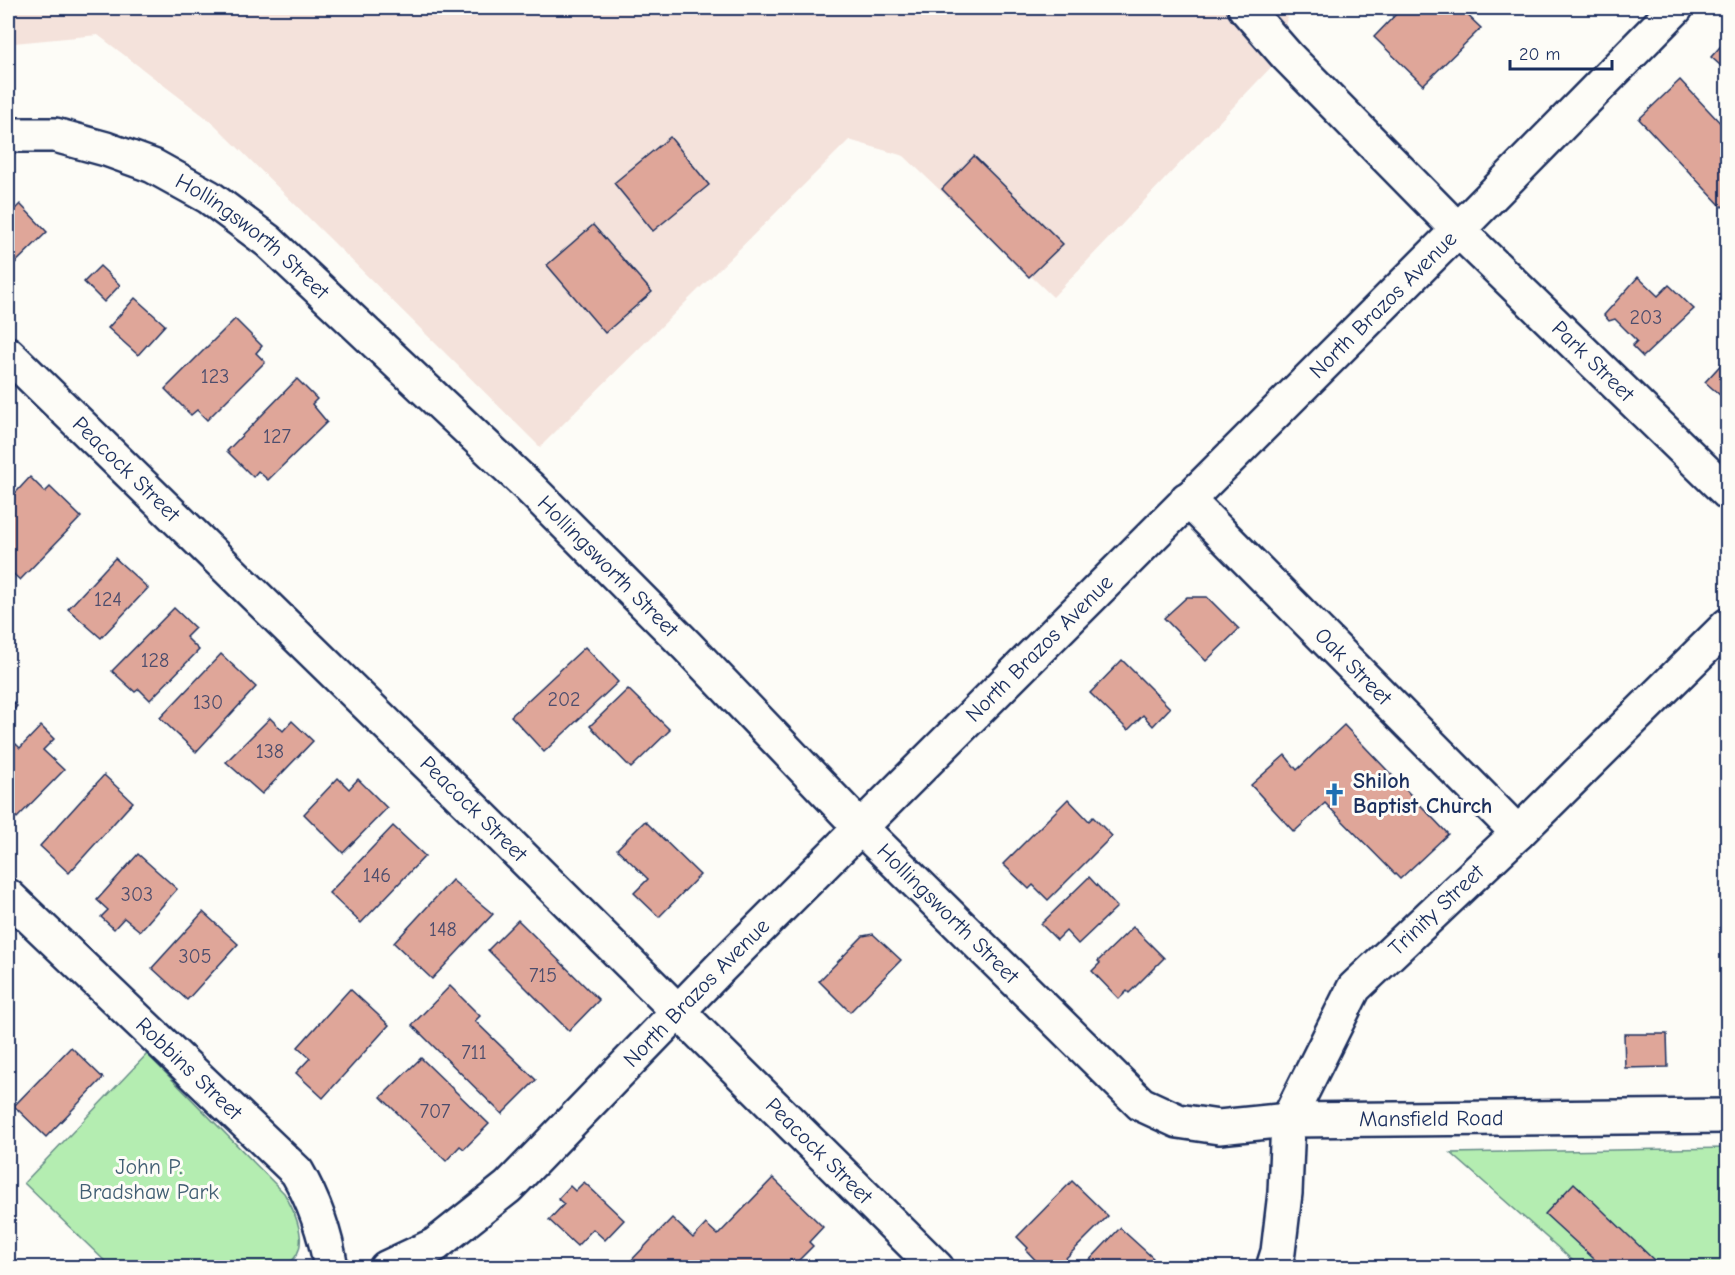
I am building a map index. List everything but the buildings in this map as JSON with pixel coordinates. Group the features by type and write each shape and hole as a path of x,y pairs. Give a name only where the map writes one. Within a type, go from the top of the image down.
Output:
{"street":[{"name":"Park Street","path":"1245,8 1287,56 1458,230 1728,492"},
{"name":"North Brazos Avenue","path":"404,1264 435,1245 508,1187 860,828 1458,230 1676,8"},
{"name":"Hollingsworth Street","path":"8,135 55,135 106,149 153,166 209,197 268,241 528,486 687,646 860,828 1141,1104"},
{"name":"Peacock Street","path":"8,354 486,821 937,1268"},
{"name":"Oak Street","path":"1187,499 1518,833"},
{"name":"Trinity Street","path":"1273,1268 1285,1193 1288,1120 1354,988 1518,833 1728,625"},
{"name":"Robbins Street","path":"8,896 297,1172 314,1203 325,1235 331,1268"},
{"name":"Mansfield Road","path":"1141,1104 1178,1121 1219,1127 1288,1120 1728,1116"}],"shaded area":[{"path":"8,8 1290,8 1274,64 1053,297 904,156 849,140 540,447 213,123 98,35 14,43 8,46"}],"green space":[{"name":"John P. Bradshaw Park","path":"147,1054 284,1193 294,1213 300,1235 297,1255 289,1263 278,1268 111,1267 24,1183"},
{"path":"1727,1148 1727,1267 1580,1267 1451,1153"}],"place":[{"name":"Shiloh Baptist Church","path":"1335,794"}]}
